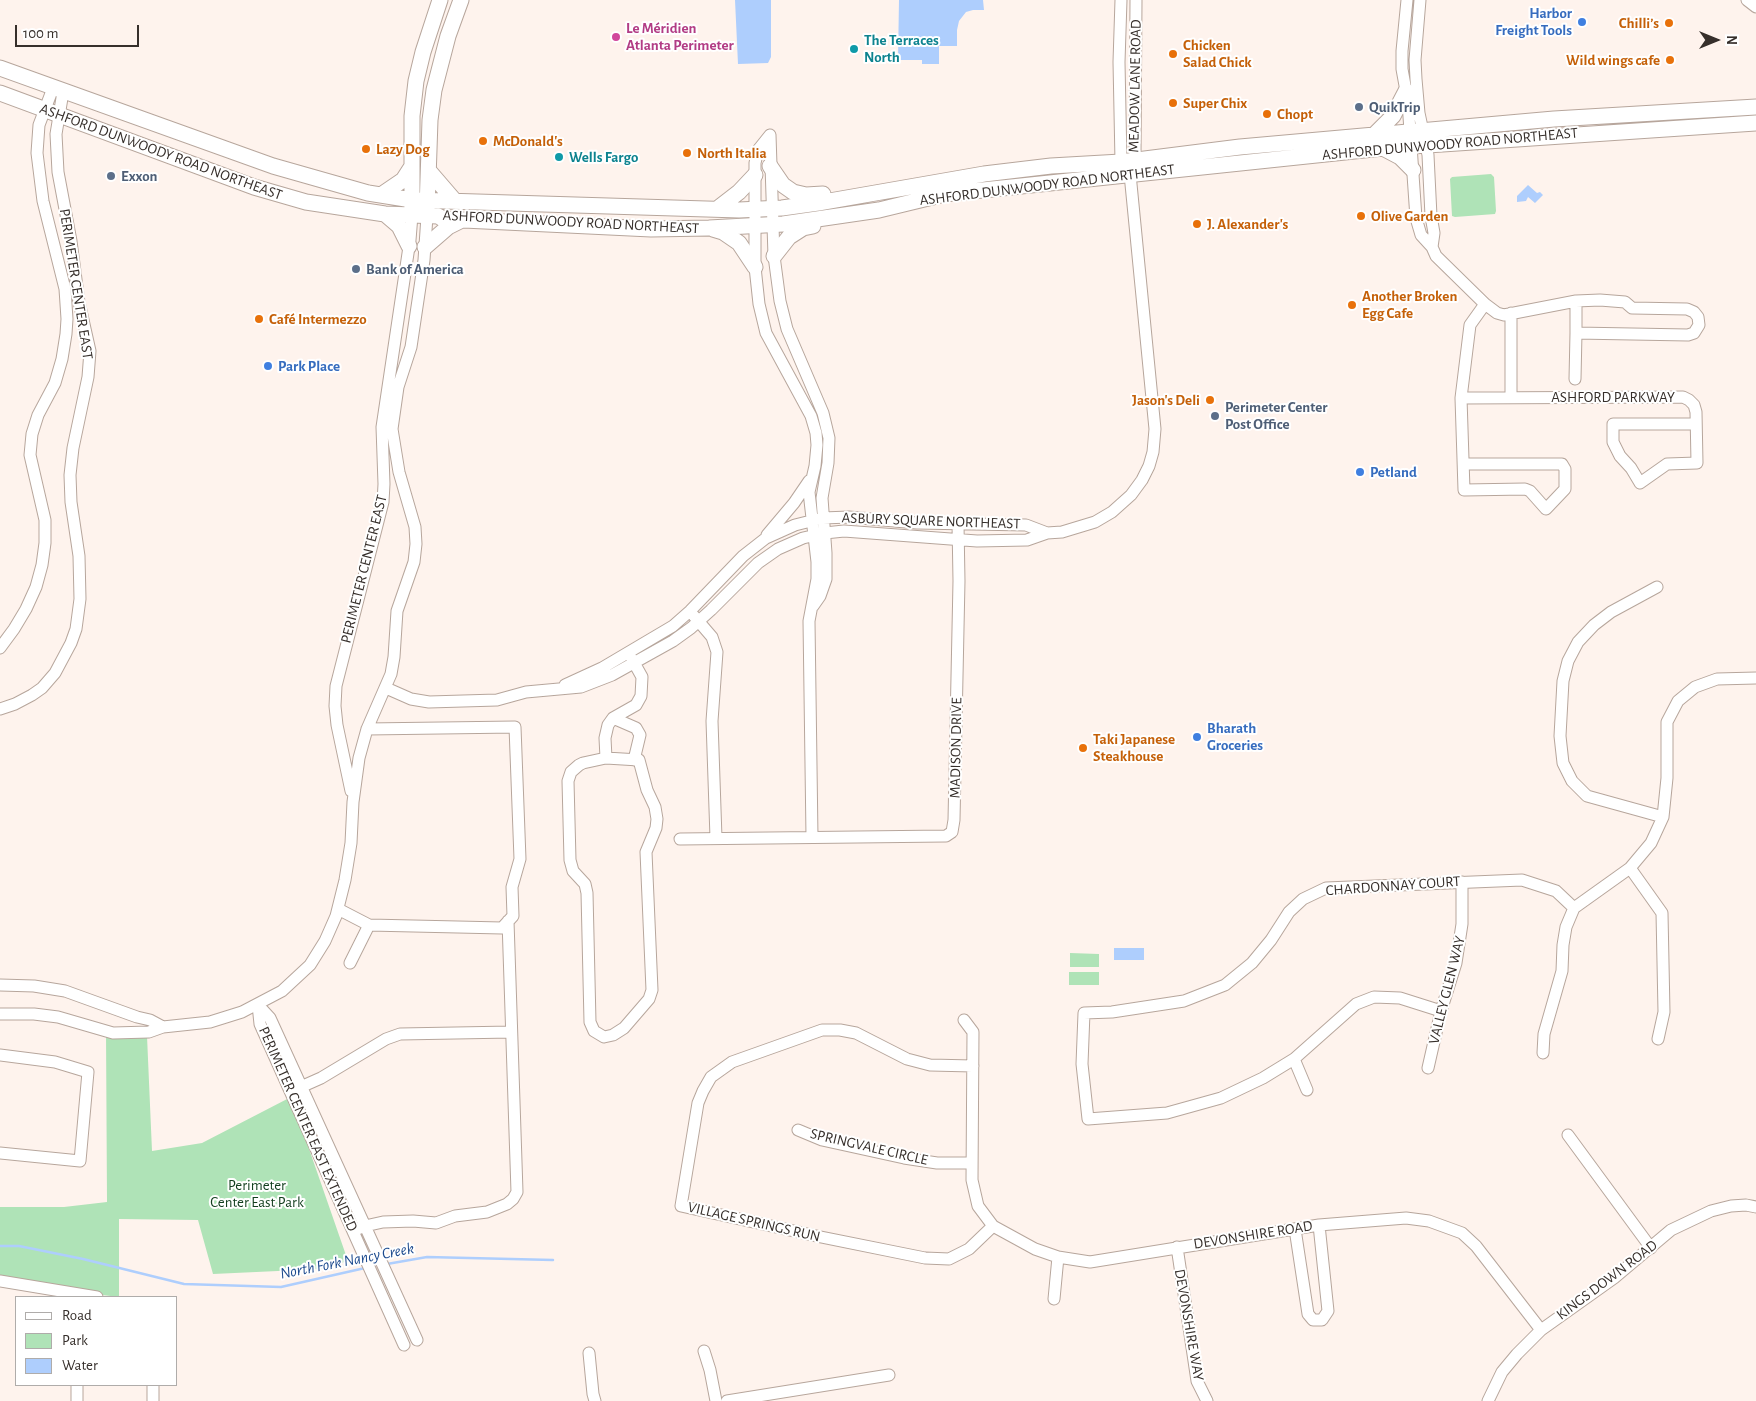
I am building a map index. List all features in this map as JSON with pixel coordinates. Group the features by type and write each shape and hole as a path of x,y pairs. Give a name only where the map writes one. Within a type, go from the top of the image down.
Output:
{"main road":[{"path":"412,216 412,116 416,81 423,52 439,4 458,7 434,90 430,120 427,216"},
{"name":"ASHFORD DUNWOODY ROAD NORTHEAST","path":"0,68 280,168 381,195 412,200 755,209 855,198 1010,170 1128,160 1374,134 1417,139 1756,123"},
{"path":"1374,134 1393,116 1406,91"},
{"name":"ASHFORD DUNWOODY ROAD NORTHEAST","path":"0,93 268,192 321,205 385,214 438,216 443,219 651,229 773,224 858,214 945,194 1383,148 1417,139 1610,115 1756,107"},
{"path":"1383,148 1400,157 1413,170"},
{"path":"381,195 403,180 412,166"},
{"path":"770,166 783,185 799,194 816,195 844,191 855,198"},
{"path":"428,171 454,200"},
{"path":"717,209 739,192 755,175"},
{"path":"774,256 789,237 803,228 867,219 892,213 915,200"},
{"path":"385,214 399,226 409,246"},
{"path":"425,247 454,223 464,219"},
{"path":"709,228 723,232 739,243 755,267"}],"street":[{"name":"MEADOW LANE ROAD","path":"1121,0 1119,62 1130,174"},
{"name":"MEADOW LANE ROAD","path":"1128,160 1136,0"},
{"path":"1407,0 1402,69 1434,233 1432,248"},
{"path":"1420,0 1415,60 1419,112 1413,170 1417,227 1424,241 1432,248 1436,256 1485,304 1497,313 1504,315 1576,301 1600,300 1625,302 1632,308 1686,309 1694,312 1698,317 1699,325 1694,333 1688,335 1576,333"},
{"name":"PERIMETER CENTER EAST","path":"0,648 26,609 36,587 45,543 45,520 30,455 32,434 38,416 55,384 62,359 66,334 66,296 59,260 44,207 38,165 37,137 39,125 51,112 58,90"},
{"name":"PERIMETER CENTER EAST","path":"0,709 27,698 48,682 67,652 77,622 80,576 70,493 70,466 90,364 88,342 80,309 71,241 58,172 56,134 51,112"},
{"path":"810,610 820,596 826,579 818,519 809,492 817,456 817,445 813,421 764,327 759,304 755,267 756,154 770,134 774,256 779,294 787,328 823,413 828,431 830,448 818,519"},
{"name":"ASBURY SQUARE NORTHEAST","path":"386,688 411,699 429,702 497,700 526,692 588,685 612,675 668,645 697,622 763,559 794,541 820,534 844,531 958,539 1027,540 1047,533 1078,528 1095,522 1112,512 1131,495 1142,480 1153,452 1155,429 1130,174"},
{"name":"PERIMETER CENTER EAST","path":"353,802 337,726 335,697 338,676 383,502 382,434 384,410 412,216"},
{"name":"PERIMETER CENTER EAST","path":"0,1014 34,1014 58,1018 114,1033 149,1032 163,1027 210,1022 242,1012 282,991 310,964 325,941 338,910 345,880 358,758 367,729 391,674 398,611 412,571 415,552 414,520 400,478 393,440 393,421 398,387 409,358 413,336 425,247 427,216"},
{"path":"59,260 65,272 75,277 71,281 66,296"},
{"path":"400,301 401,320 404,328 413,336"},
{"name":"ASHFORD PARKWAY","path":"1575,379 1576,301"},
{"path":"1464,464 1562,464 1565,469 1565,489 1546,509 1526,489 1464,490 1461,398 1470,324 1485,304"},
{"path":"1511,313 1511,398"},
{"name":"ASHFORD PARKWAY","path":"1461,398 1684,398 1694,405 1696,412 1697,464 1667,464 1640,482 1632,468 1620,456 1613,442 1614,424 1696,424"},
{"path":"384,410 392,468 396,476 400,478"},
{"path":"558,689 595,672 673,626 690,611 738,560 763,540 794,503 813,475"},
{"name":"ASBURY SQUARE NORTHEAST","path":"763,540 788,527 818,519 849,517 958,524 1026,525 1047,533"},
{"name":"MADISON DRIVE","path":"680,839 812,836 946,836 952,832 954,820 960,580 958,524"},
{"path":"812,836 809,629 810,610 817,579 820,534"},
{"path":"1657,587 1611,612 1594,625 1578,642 1568,661 1563,681 1560,736 1563,763 1572,781 1587,796 1663,817"},
{"path":"690,611 697,622 712,637 717,659 712,721 716,838"},
{"path":"606,758 606,731 613,718 636,705 641,696 642,677 629,653"},
{"path":"1543,1053 1544,1034 1562,971 1566,926 1574,908 1630,868 1651,843 1663,817 1667,778 1667,722 1678,701 1695,687 1717,679 1756,678"},
{"path":"613,718 636,728 640,734 634,760"},
{"path":"338,910 369,925 502,928 513,916 512,887 520,859 515,727 367,729"},
{"path":"606,758 639,760 647,790 655,807 657,819 656,828 646,852 652,990 649,1000 624,1028 613,1035 604,1037 594,1031 590,1022 587,893 584,884 573,871 570,860 568,781 571,772 579,765 606,758"},
{"path":"1630,868 1662,913 1664,1012 1658,1039"},
{"name":"CHARDONNAY COURT","path":"1441,1011 1400,998 1374,997 1356,1004 1294,1059 1263,1078 1221,1098 1167,1112 1088,1119 1082,1064 1084,1013 1112,1012 1184,1001 1226,985 1252,963 1271,940 1289,912 1303,899 1326,888 1522,880 1556,891 1574,908"},
{"name":"VALLEY GLEN WAY","path":"1428,1068 1441,1011 1456,963 1462,924 1462,882"},
{"path":"353,1231 383,1222 413,1221 436,1223 455,1216 487,1212 508,1204 517,1192 508,921"},
{"path":"350,963 369,925"},
{"name":"PERIMETER CENTER EAST","path":"0,985 34,986 65,992 150,1020 163,1027"},
{"name":"PERIMETER CENTER EAST EXTENDED","path":"258,1005 260,1024 296,1089 365,1226 417,1340"},
{"path":"964,1020 973,1032 971,1163"},
{"name":"VILLAGE SPRINGS RUN","path":"973,1066 930,1065 906,1060 856,1033 840,1030 822,1030 732,1062 711,1077 698,1103 680,1206 925,1258 949,1259 968,1249 993,1226"},
{"path":"296,1089 321,1078 386,1039 400,1034 511,1032"},
{"path":"0,1055 55,1062 88,1072 80,1161 0,1153"},
{"path":"1294,1059 1307,1090"},
{"name":"PERIMETER CENTER EAST EXTENDED","path":"296,1089 353,1231 404,1345"},
{"name":"SPRINGVALE CIRCLE","path":"798,1130 822,1140 904,1158 937,1163 971,1163"},
{"path":"1568,1135 1651,1248"},
{"name":"DEVONSHIRE ROAD","path":"971,1163 972,1180 978,1206 993,1226 1035,1249 1058,1257 1090,1262 1319,1225 1406,1218 1429,1220 1462,1233 1476,1246 1541,1330"},
{"name":"KINGS DOWN ROAD","path":"1488,1401 1502,1372 1541,1330 1614,1278 1671,1230 1711,1211 1731,1206 1746,1205 1756,1207"},
{"path":"1295,1229 1308,1314 1313,1320 1322,1320 1328,1311 1319,1225"},
{"name":"DEVONSHIRE WAY","path":"1176,1248 1197,1381 1207,1401"},
{"path":"1054,1299 1058,1257"},
{"path":"0,1281 77,1296"},
{"path":"704,1351 716,1401"},
{"path":"590,1353 595,1401"},
{"path":"727,1401 889,1375"},
{"path":"77,1386 77,1401"},
{"path":"153,1386 153,1401"}],"green space":[{"path":"1491,174 1494,177 1495,214 1452,216 1450,179 1452,177"},
{"path":"1070,953 1099,954 1099,967 1070,967"},
{"path":"1069,972 1099,972 1099,985 1069,985"},
{"name":"Perimeter Center East Park","path":"106,1031 147,1036 152,1151 202,1143 291,1097 348,1261 321,1269 213,1274 198,1220 119,1219 119,1296 0,1283 0,1207 64,1207 107,1202"}],"water":[{"path":"735,0 771,0 771,57 768,63 738,64"},
{"path":"899,0 983,0 984,10 966,12 959,21 957,46 939,46 939,64 922,64 922,60 898,60"},
{"path":"1528,185 1537,193 1540,192 1543,195 1535,203 1528,197 1526,201 1517,202 1517,196"},
{"path":"1114,948 1144,948 1144,960 1114,960"}],"waterway":[{"name":"North Fork Nancy Creek","path":"0,1246 19,1246 83,1259 184,1284 281,1287 365,1268"},
{"name":"North Fork Nancy Creek","path":"387,1264 427,1257 553,1260"}],"place":[{"name":"Harbor Freight Tools","path":"1582,22"},
{"name":"Chilli’s","path":"1669,23"},
{"name":"Le Méridien Atlanta Perimeter","path":"616,37"},
{"name":"The Terraces North","path":"854,49"},
{"name":"Chicken Salad Chick","path":"1173,54"},
{"name":"Wild wings cafe","path":"1670,60"},
{"name":"Super Chix","path":"1173,103"},
{"name":"QuikTrip","path":"1359,107"},
{"name":"Chopt","path":"1267,114"},
{"name":"McDonald's","path":"483,141"},
{"name":"Lazy Dog","path":"366,149"},
{"name":"North Italia","path":"687,153"},
{"name":"Wells Fargo","path":"559,157"},
{"name":"Exxon","path":"111,176"},
{"name":"Olive Garden","path":"1361,216"},
{"name":"J. Alexander's","path":"1197,224"},
{"name":"Bank of America","path":"356,269"},
{"name":"Another Broken Egg Cafe","path":"1352,305"},
{"name":"Café Intermezzo","path":"259,319"},
{"name":"Park Place","path":"268,366"},
{"name":"Jason's Deli","path":"1210,400"},
{"name":"Perimeter Center Post Office","path":"1215,416"},
{"name":"Petland","path":"1360,472"},
{"name":"Bharath Groceries","path":"1197,737"},
{"name":"Taki Japanese Steakhouse","path":"1083,748"}]}
